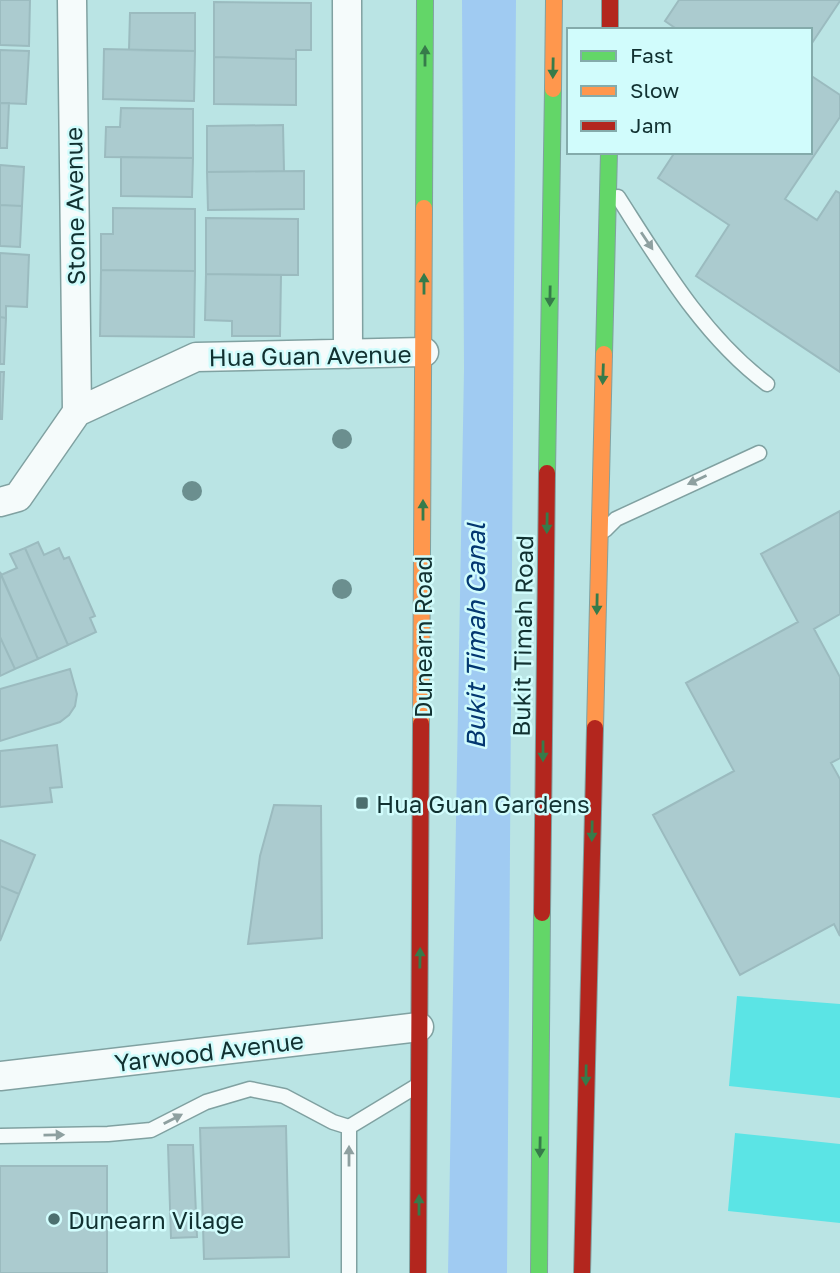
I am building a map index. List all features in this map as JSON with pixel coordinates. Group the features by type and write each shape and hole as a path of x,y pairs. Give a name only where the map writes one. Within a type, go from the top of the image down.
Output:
{"highway":[{"name":"Dunearn Road","path":"418,1273 425,0"},
{"name":"Bukit Timah Road","path":"539,1273 546,1050 554,0"},
{"path":"610,0 610,28"},
{"path":"582,1273 609,154"},
{"path":"570,1032 577,1026 587,1007"}],"street":[{"name":"Stone Avenue","path":"72,0 77,412"},
{"path":"347,0 348,354"},
{"name":"Hua Guan Avenue","path":"77,412 196,357 424,352"},
{"path":"0,502 18,497 77,412"},
{"name":"Yarwood Avenue","path":"0,1076 419,1027"},
{"path":"582,1243 592,1273"}],"lane":[{"path":"609,184 699,318 750,371 767,384"},
{"path":"598,536 616,519 760,453"},
{"path":"0,1136 107,1134 150,1130 206,1102 250,1089 284,1096 333,1122 349,1127 419,1085"},
{"path":"349,1127 349,1273"}],"shaded area":[{"path":"737,996 840,1004 840,1098 729,1086"},
{"path":"735,1133 840,1144 840,1223 728,1211"}],"water":[{"name":"Bukit Timah Canal","path":"462,0 516,0 507,1273 448,1273 464,369"}],"building":[{"path":"0,0 30,0 29,46 0,45"},
{"path":"679,0 840,0 812,43 812,28 675,28 665,21"},
{"path":"214,2 311,3 311,50 296,50 296,59 214,57"},
{"path":"130,13 195,13 195,51 129,50"},
{"path":"104,49 195,51 194,101 103,99"},
{"path":"0,50 29,51 26,104 0,103"},
{"path":"214,57 296,59 296,105 214,104"},
{"path":"812,76 840,95 840,117 785,199 817,220 836,191 840,193 840,372 696,276 729,225 658,178 674,154 812,154"},
{"path":"0,103 9,103 7,148 0,148"},
{"path":"121,108 193,109 193,158 105,157 106,127 120,127"},
{"path":"283,125 284,171 207,172 207,126"},
{"path":"121,157 193,158 192,197 121,196"},
{"path":"0,165 24,167 22,206 0,205"},
{"path":"304,171 304,209 208,210 207,172"},
{"path":"0,205 22,206 20,247 0,246"},
{"path":"113,208 195,209 195,271 101,270 101,234 113,234"},
{"path":"206,218 298,219 298,275 206,274"},
{"path":"0,253 29,255 27,307 6,306 6,318 0,317"},
{"path":"101,270 195,271 194,337 100,336"},
{"path":"206,274 281,275 280,336 232,336 232,321 205,320"},
{"path":"0,317 6,318 4,364 0,364"},
{"path":"0,372 4,372 2,419 0,419"},
{"path":"840,511 840,614 814,629 840,677 840,758 831,763 840,779 840,936 834,924 740,975 653,815 734,771 686,683 798,622 761,554"},
{"path":"38,542 44,555 59,548 64,559 69,557 95,616 90,618 96,632 68,645 25,548"},
{"path":"25,548 68,645 38,659 1,575 17,568 10,554"},
{"path":"0,572 38,659 15,669 0,637"},
{"path":"0,637 15,669 0,676"},
{"path":"70,669 77,694 75,706 69,715 60,722 0,741 0,689"},
{"path":"57,745 62,787 50,788 52,802 0,807 0,751"},
{"path":"274,805 321,806 322,938 248,944 260,856"},
{"path":"0,840 35,855 19,894 0,886"},
{"path":"0,886 19,894 0,941"},
{"path":"286,1126 289,1257 204,1259 200,1128"},
{"path":"168,1145 193,1145 197,1237 171,1238"},
{"name":"Dunearn Vilage","path":"0,1166 107,1166 107,1273 0,1273"}],"traffic: fast":[{"path":"424,208 425,0"},
{"path":"547,473 553,89"},
{"path":"604,354 609,154"},
{"path":"539,1273 542,913"}],"traffic: slow":[{"path":"553,89 554,0"},
{"path":"421,724 424,208"},
{"path":"595,728 604,354"}],"traffic: jam":[{"path":"610,0 610,28"},
{"path":"542,913 547,473"},
{"path":"418,1273 421,724"},
{"path":"582,1273 595,728"}],"place":[{"name":"Hua Guan Gardens","path":"362,803"},
{"name":"Dunearn Vilage","path":"54,1219"}]}
